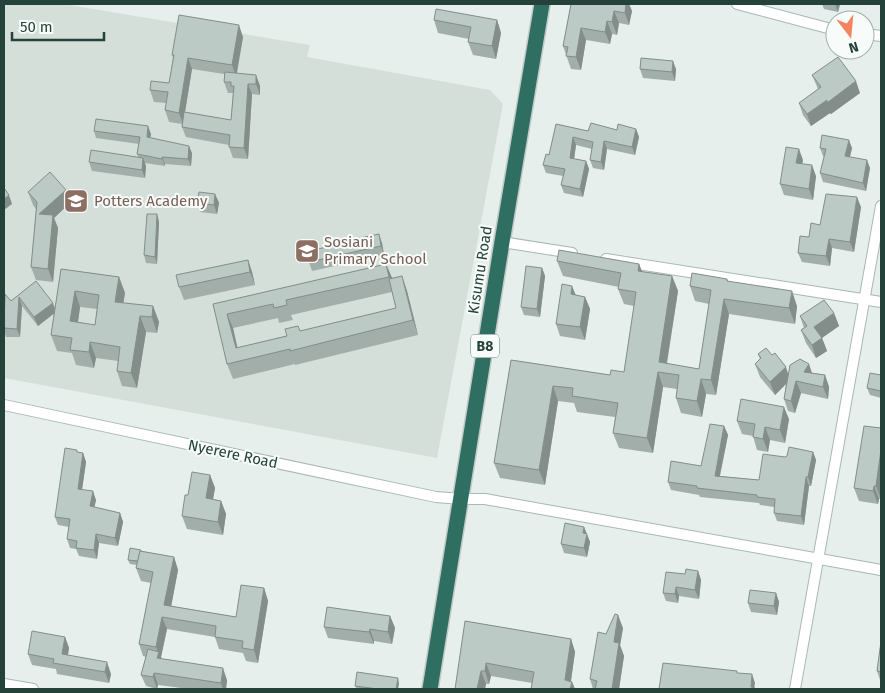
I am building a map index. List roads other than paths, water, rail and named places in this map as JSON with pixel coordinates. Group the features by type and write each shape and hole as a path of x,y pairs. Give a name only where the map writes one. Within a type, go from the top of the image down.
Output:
{"highway":[{"name":"Kisumu Road","path":"430,689 542,4"}],"street":[{"path":"737,4 825,27"},
{"path":"795,689 881,206"},
{"path":"502,242 881,302"},
{"name":"Nyerere Road","path":"4,405 436,496 462,500 485,499 881,570"},
{"path":"4,684 33,689"}],"place":[{"name":"Potters Academy","path":"76,201"},
{"name":"Sosiani Primary School","path":"307,251"}]}
